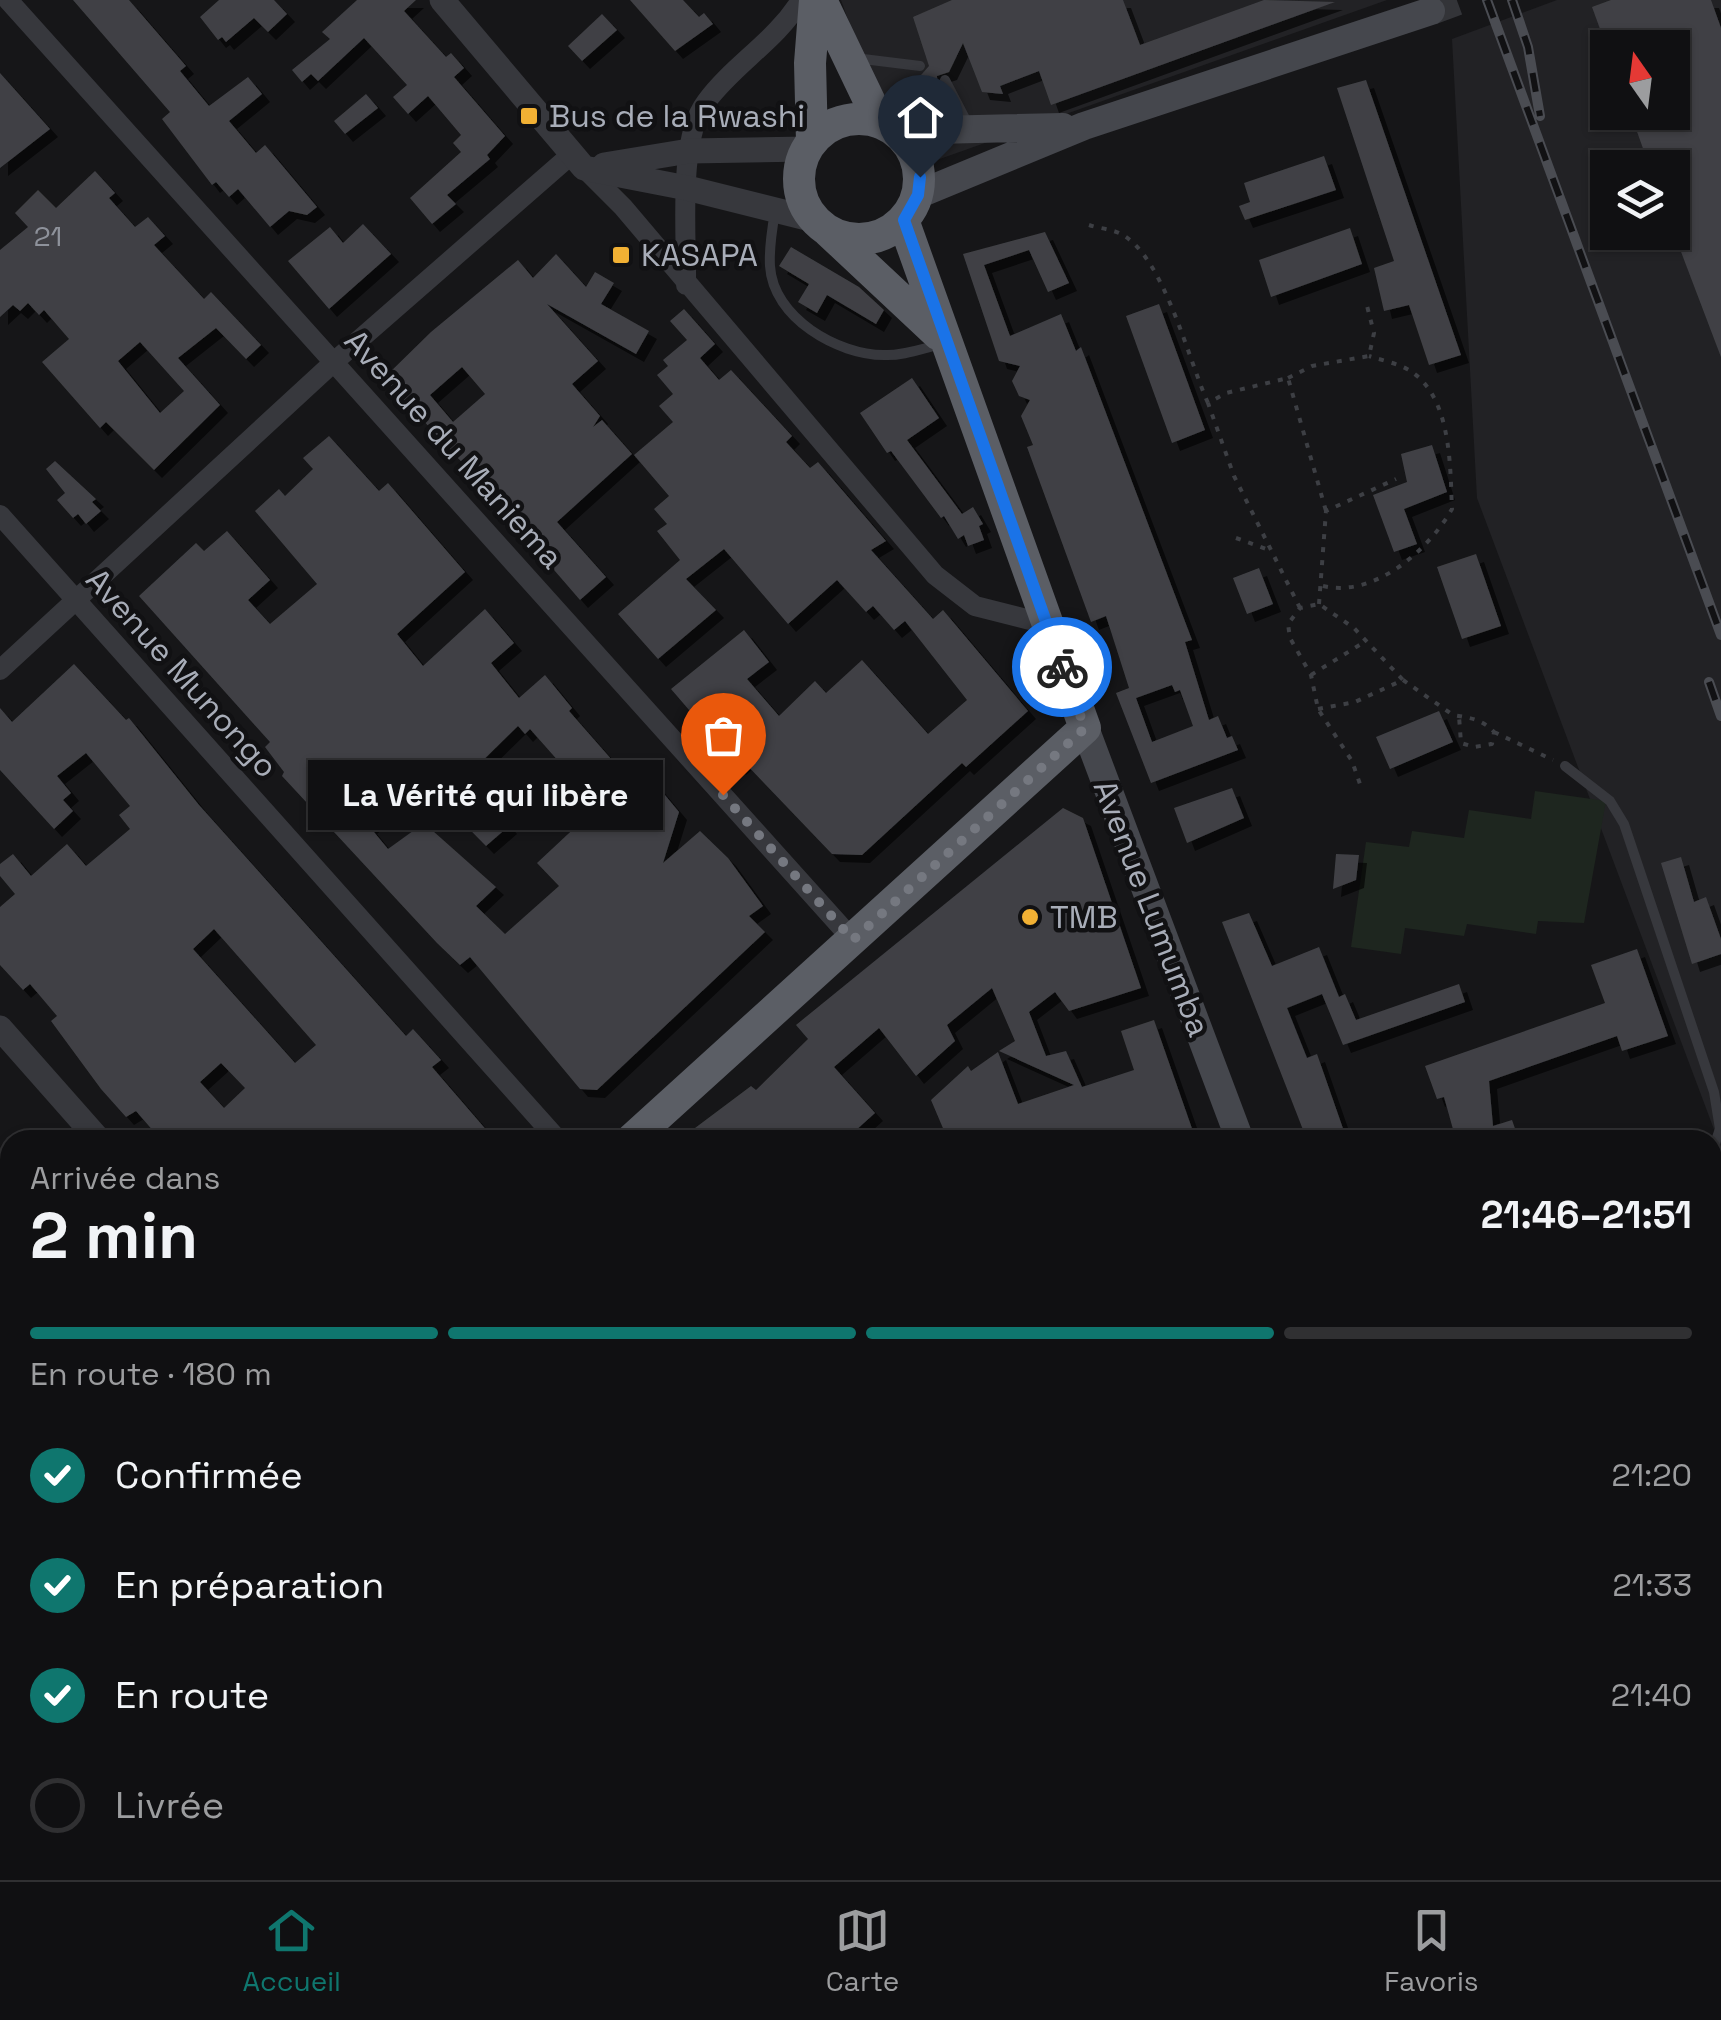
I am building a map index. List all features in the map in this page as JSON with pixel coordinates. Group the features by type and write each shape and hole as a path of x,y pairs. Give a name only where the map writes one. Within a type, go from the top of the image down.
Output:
{"highway":[{"name":"Avenue Lumumba","path":"818,0 888,127 916,160 910,208 943,340 1085,728"},
{"name":"Avenue Lumumba","path":"818,0 810,63 810,145 799,186 821,225 943,340"},
{"path":"810,145 844,121 888,127"},
{"path":"821,225 867,239 910,208"},
{"path":"642,1130 1085,728"}],"main road":[{"path":"910,208 1084,126 1431,11"},
{"path":"888,127 971,130 1084,126"},
{"name":"Avenue Lumumba","path":"1085,728 1236,1130"}],"street":[{"name":"Avenue du Maniema","path":"8,0 853,940"},
{"path":"442,0 935,575 975,606 1046,624"},
{"path":"686,285 692,138 703,105 773,37 801,0"},
{"path":"0,670 335,361 578,161 692,138 810,145"},
{"path":"578,161 821,225"},
{"name":"Avenue Munongo","path":"0,515 549,1130"},
{"path":"0,1028 90,1130"}],"lane":[{"path":"850,58 920,66"},
{"path":"945,80 971,130"},
{"path":"775,212 772,278 782,298 812,330 832,344 864,354 888,356 943,340"},
{"path":"1565,766 1610,801 1624,824 1714,1092 1720,1130"}],"path":[{"path":"1089,226 1120,233 1141,250 1169,304 1218,439 1266,549 1300,608"},
{"path":"1366,302 1374,333 1369,356"},
{"path":"1208,403 1226,393 1288,378 1312,366 1369,356 1410,370 1436,400 1445,431 1452,510 1420,555 1344,591 1323,586"},
{"path":"1288,378 1326,510 1319,604"},
{"path":"1326,510 1396,479"},
{"path":"1236,538 1266,549"},
{"path":"1319,604 1300,608 1288,624 1290,638 1312,676 1318,709 1352,762 1361,787"},
{"path":"1319,604 1366,641 1404,680 1459,716 1483,721 1494,732 1565,766"},
{"path":"1312,676 1366,641"},
{"path":"1318,709 1371,696 1404,680"},
{"path":"1459,716 1461,743 1474,747 1492,744 1494,732"}],"shaded area":[{"path":"841,0 1387,0 903,172"},
{"path":"1557,0 1721,0 1721,1130 1714,1130 1477,498 1452,39"},
{"path":"1535,791 1606,801 1584,923 1538,921 1536,934 1467,924 1464,936 1405,928 1401,954 1351,947 1366,842 1409,847 1412,831 1464,838 1469,810 1531,819"}],"building":[{"path":"73,0 129,0 186,66 180,71 209,106 248,77 262,94 229,121 256,153 265,145 317,207 307,215 289,211 270,227 238,189 229,197 216,182 212,185 162,119 170,112"},
{"path":"219,0 274,0 287,14 268,32 254,18 226,42 222,37 218,40 200,17"},
{"path":"357,0 416,0 404,11 446,57 451,53 464,68 454,77 505,136 487,155 490,159 447,195 456,204 432,224 410,198 461,152 453,143 461,135 428,96 408,114 393,97 407,85 364,38 318,81 311,74 302,82 292,70 330,39 322,32"},
{"path":"630,0 683,0 699,17 704,13 713,24 675,51"},
{"path":"952,0 1123,0 1140,45 1264,0 1335,2 1051,105 1039,71 1000,86 1003,94 982,92 963,43 949,72 937,76 938,95 914,83 929,66 913,17"},
{"path":"1611,0 1711,0 1721,28 1721,357 1680,250 1690,250 1690,150 1644,150 1636,130 1690,130 1690,30 1600,30 1592,7"},
{"path":"602,14 617,30 582,61 568,46"},
{"path":"0,73 50,129 0,168"},
{"path":"1366,80 1461,355 1429,365 1409,305 1384,311 1374,268 1394,261 1337,88"},
{"path":"366,94 378,108 345,134 334,121"},
{"path":"1324,156 1336,190 1245,220 1239,206 1250,202 1244,183"},
{"path":"95,171 115,193 109,198 135,227 148,217 165,236 154,245 204,299 211,292 261,345 246,359 216,328 178,358 220,405 154,470 106,422 100,428 42,362 69,339 44,310 39,315 28,303 20,311 13,305 0,317 0,250 28,227 15,213 38,190 56,208","holes":["140,342 184,391 160,413 118,361"]},
{"path":"363,224 391,254 329,309 288,261 330,227 343,243"},
{"path":"1350,228 1362,264 1271,297 1259,260"},
{"path":"1045,232 1069,283 1048,292 1029,250 984,265 1010,336 1061,314 1076,351 1081,347 1192,640 1185,642 1209,720 1218,716 1227,738 1232,736 1238,750 1151,783 1116,693 1129,688 1106,616 1091,622 1027,447 1033,445 1021,416 1030,400 1019,396 1012,381 1020,366 999,361 963,254","holes":["1172,685 1175,692 1180,690 1193,726 1152,742 1136,698"]},
{"path":"791,247 859,287 884,310 876,324 827,295 817,313 798,302 809,284 779,266"},
{"path":"556,254 586,287 595,272 614,283 601,304 649,331 636,354 547,304 598,361 572,384 600,416 593,427 602,420 632,454 557,522 606,577 580,600 529,541 535,537 474,466 469,470 384,378 431,332 518,260 533,278","holes":["462,367 485,394 453,422 430,395"]},
{"path":"1159,304 1205,430 1172,443 1126,316"},
{"path":"684,309 715,344 700,358 719,380 731,370 792,436 786,442 810,468 818,462 886,541 871,550 933,619 943,610 1028,711 966,767 962,763 862,855 832,854 744,762 738,767 671,689 744,630 769,662 747,679 779,716 815,681 826,693 862,660 928,734 967,700 905,621 894,630 873,606 866,612 837,580 788,624 724,549 686,579 716,610 658,659 618,614 680,560 657,531 667,524 654,509 669,496 634,455 673,422 659,406 673,394 657,375 668,366 663,360 687,340 670,321"},
{"path":"912,378 939,418 907,440 962,514 973,507 983,524 979,526 984,540 968,546 964,535 958,539 891,451 887,453 860,413"},
{"path":"329,436 379,491 388,483 465,572 397,634 423,666 485,609 514,643 491,663 519,698 545,675 572,708 569,711 634,785 655,783 679,812 663,863 700,831 728,858 763,906 749,916 765,932 597,1090 580,1089 470,957 460,965 437,943 282,776 284,772 265,747 270,742 139,596 196,543 204,551 227,531 270,580 248,600 270,624 317,584 255,511 279,489 285,496 313,469 303,458","holes":["518,726 525,734 530,729 598,806 537,863 559,886 505,934 476,906 496,887 424,823 388,849 369,826 384,814 378,809 418,777 486,846 509,826 468,775"]},
{"path":"1432,445 1447,492 1404,509 1417,544 1394,552 1373,495 1407,482 1401,454"},
{"path":"55,461 96,499 92,502 101,511 86,524 78,514 73,518 57,500 65,493 46,469"},
{"path":"1476,554 1501,626 1462,639 1437,567"},
{"path":"1259,568 1273,604 1247,614 1233,578"},
{"path":"74,664 126,720 129,718 199,805 406,1036 413,1029 441,1060 432,1067 486,1130 152,1130 136,1111 126,1117 51,1021 57,1016 30,984 23,990 0,965 0,907 15,894 0,876 0,864 13,854 31,876 67,844 86,866 130,829 119,815 130,806 86,753 57,776 71,793 63,800 73,811 54,829 0,770 0,708 12,722","holes":["214,929 316,1045 295,1063 193,949","221,1063 245,1088 224,1108 200,1082"]},
{"path":"1439,711 1453,742 1390,769 1376,737"},
{"path":"1232,788 1244,818 1187,843 1174,808"},
{"path":"1063,808 1083,818 1141,988 1069,1011 1055,992 1029,1012 1046,1056 1066,1051 1082,1087 1134,1070 1121,1031 1154,1020 1192,1130 944,1130 931,1100 968,1066 971,1071 998,1052 1018,1104 1074,1085 999,1051 1015,1041 992,988 947,1025 955,1041 916,1076 879,1028 834,1067 875,1113 856,1130 692,1130 751,1086 756,1090 808,1039 796,1025"},
{"path":"1336,854 1359,855 1356,880 1333,889"},
{"path":"1681,857 1694,902 1706,897 1721,939 1721,954 1692,964 1661,863"},
{"path":"1249,913 1272,966 1319,947 1339,997 1345,994 1356,1020 1459,984 1465,1002 1343,1045 1322,994 1287,1008 1307,1058 1317,1054 1344,1130 1303,1130 1222,922"},
{"path":"1637,949 1668,1036 1622,1051 1617,1036 1489,1081 1493,1126 1512,1120 1516,1130 1453,1130 1444,1097 1437,1099 1425,1066 1605,1003 1591,965"}],"tunnel":[{"path":"1431,11 1461,0"}],"railway":[{"path":"1487,0 1721,635"},
{"path":"1512,0 1528,47 1540,116"},
{"path":"1709,682 1721,716"}],"way so far":[{"path":"723,795 853,940 1085,728 1062,667"}],"place":[{"name":"Bus de la Rwashi","path":"529,116"},
{"name":"KASAPA","path":"621,255"},
{"name":"La Vérité qui libère","path":"723,795"},
{"name":"TMB","path":"1030,917"}],"route":[{"path":"920,177 918,195 904,220 944,344 1062,667"}]}
